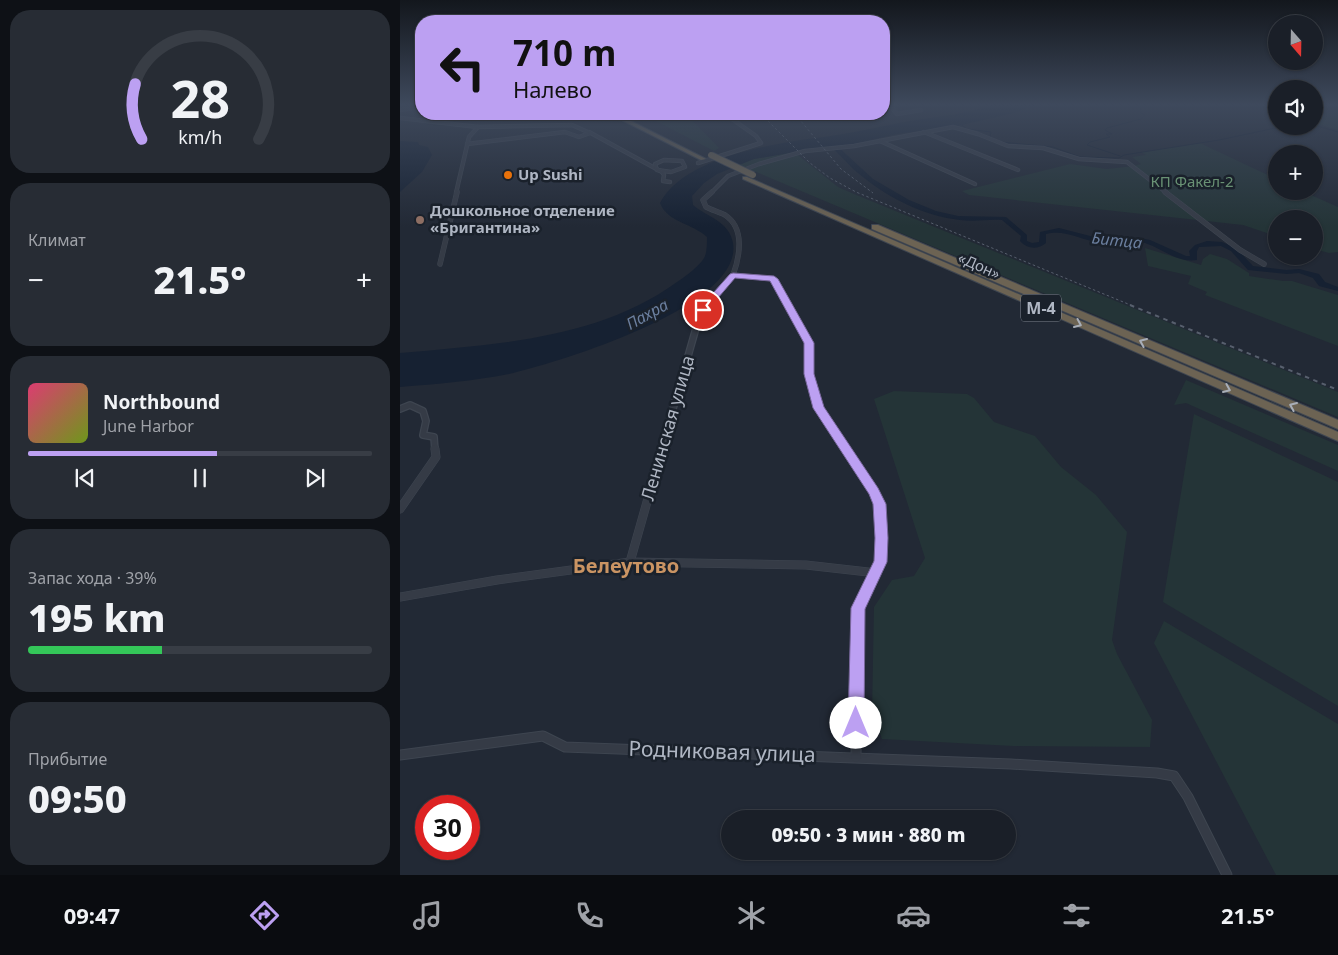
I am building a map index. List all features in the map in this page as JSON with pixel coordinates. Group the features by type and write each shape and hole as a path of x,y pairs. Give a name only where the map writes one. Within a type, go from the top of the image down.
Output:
{"highway":[{"name":"«Дон»","path":"671,145 701,161 749,176 1338,424"},
{"name":"«Дон»","path":"690,145 749,176 1338,437"}],"street":[{"path":"440,264 467,145"},
{"path":"613,145 662,172 664,181 670,182"},
{"path":"701,161 755,145"},
{"path":"851,145 805,151 759,164 728,176 703,200 704,204 730,220 740,238 739,262 733,276 774,279 809,343 809,374 819,408 874,491 880,504 882,538 880,562 877,573 858,608 856,757"},
{"path":"888,145 975,184"},
{"path":"956,145 1018,170"},
{"path":"1005,145 1043,148 1079,159 1127,162 1240,250 1264,264"},
{"path":"644,162 675,160 685,164 680,170 664,177"},
{"path":"657,170 655,167 659,162"},
{"path":"657,170 674,172"},
{"name":"Ленинская улица","path":"630,562 700,314 733,276"},
{"path":"400,409 410,405 423,411 426,421 423,435 434,437 436,457 400,509"},
{"path":"400,597 497,580 630,562 806,565 877,573"},
{"name":"Родниковая улица","path":"400,756 482,742 543,736 565,747 1011,764 1174,776 1188,797 1227,875"}],"green space":[{"path":"702,145 716,145 719,148 714,151"},
{"name":"КП Факел-2","path":"1188,145 1204,145 1268,175 1268,200 1322,200 1338,207 1338,252 1323,251 1323,210 1268,210 1268,233 1243,225 969,195 962,191 1070,164 1107,169 1134,166 1141,164 1132,157 1146,155 1141,152"},
{"path":"794,152 838,187 1338,392 1338,417 737,164"},
{"path":"1145,248 1201,265 1203,259 1210,254 1227,259 1249,273 1249,276 1292,281 1338,295 1338,346 1205,295 1207,292 1188,284 1191,276 1148,266"},
{"path":"1186,380 1338,445 1338,471 1186,403 1174,405"},
{"path":"894,391 967,394 974,398 994,422 1035,436 1061,467 1096,495 1127,532 1112,640 1117,654 1152,720 1150,747 1013,746 882,739 872,712 874,607 892,580 914,576 925,558 874,399"},
{"path":"1194,414 1338,482 1338,706 1163,602"},
{"path":"1164,621 1338,724 1338,875 1276,875 1154,643"}],"water":[{"path":"400,145 428,147 432,155 422,172 400,192"},
{"name":"Пахра","path":"773,145 850,145 824,147 754,159 717,174 704,183 692,196 693,205 722,224 727,229 733,243 728,267 709,289 679,310 603,345 533,368 482,379 400,387 400,353 508,342 579,328 613,316 646,301 684,277 705,256 707,237 701,232 674,219 664,210 660,203 673,187 691,173 712,162"}],"waterway":[{"name":"Битца","path":"832,145 871,181 907,202 946,216 964,219 1004,218 1025,236 1023,241 1030,245 1035,246 1043,243 1042,233 1059,230 1098,240 1140,240 1154,244 1173,254 1194,258 1193,251 1197,246 1215,243 1228,246 1234,250 1251,268 1287,272 1299,271 1316,276 1322,284 1338,289"},
{"path":"1030,145 1053,147 1080,157 1119,158 1124,155 1188,145"},
{"path":"1087,145 1120,156"}],"railway":[{"path":"792,145 810,163 830,178 856,192 1133,306"},
{"path":"821,145 841,169 873,193"},
{"path":"1130,305 1338,390"}],"place":[{"name":"Up Sushi","path":"508,175"},
{"name":"Дошкольное отделение «Бригантина»","path":"420,220"}],"district":[{"name":"Белеутово","path":"626,566"}],"route":[{"path":"703,310 733,276 774,279 809,343 809,374 819,408 874,491 880,504 882,538 880,562 877,573 866,590 858,608 856,723"}]}
